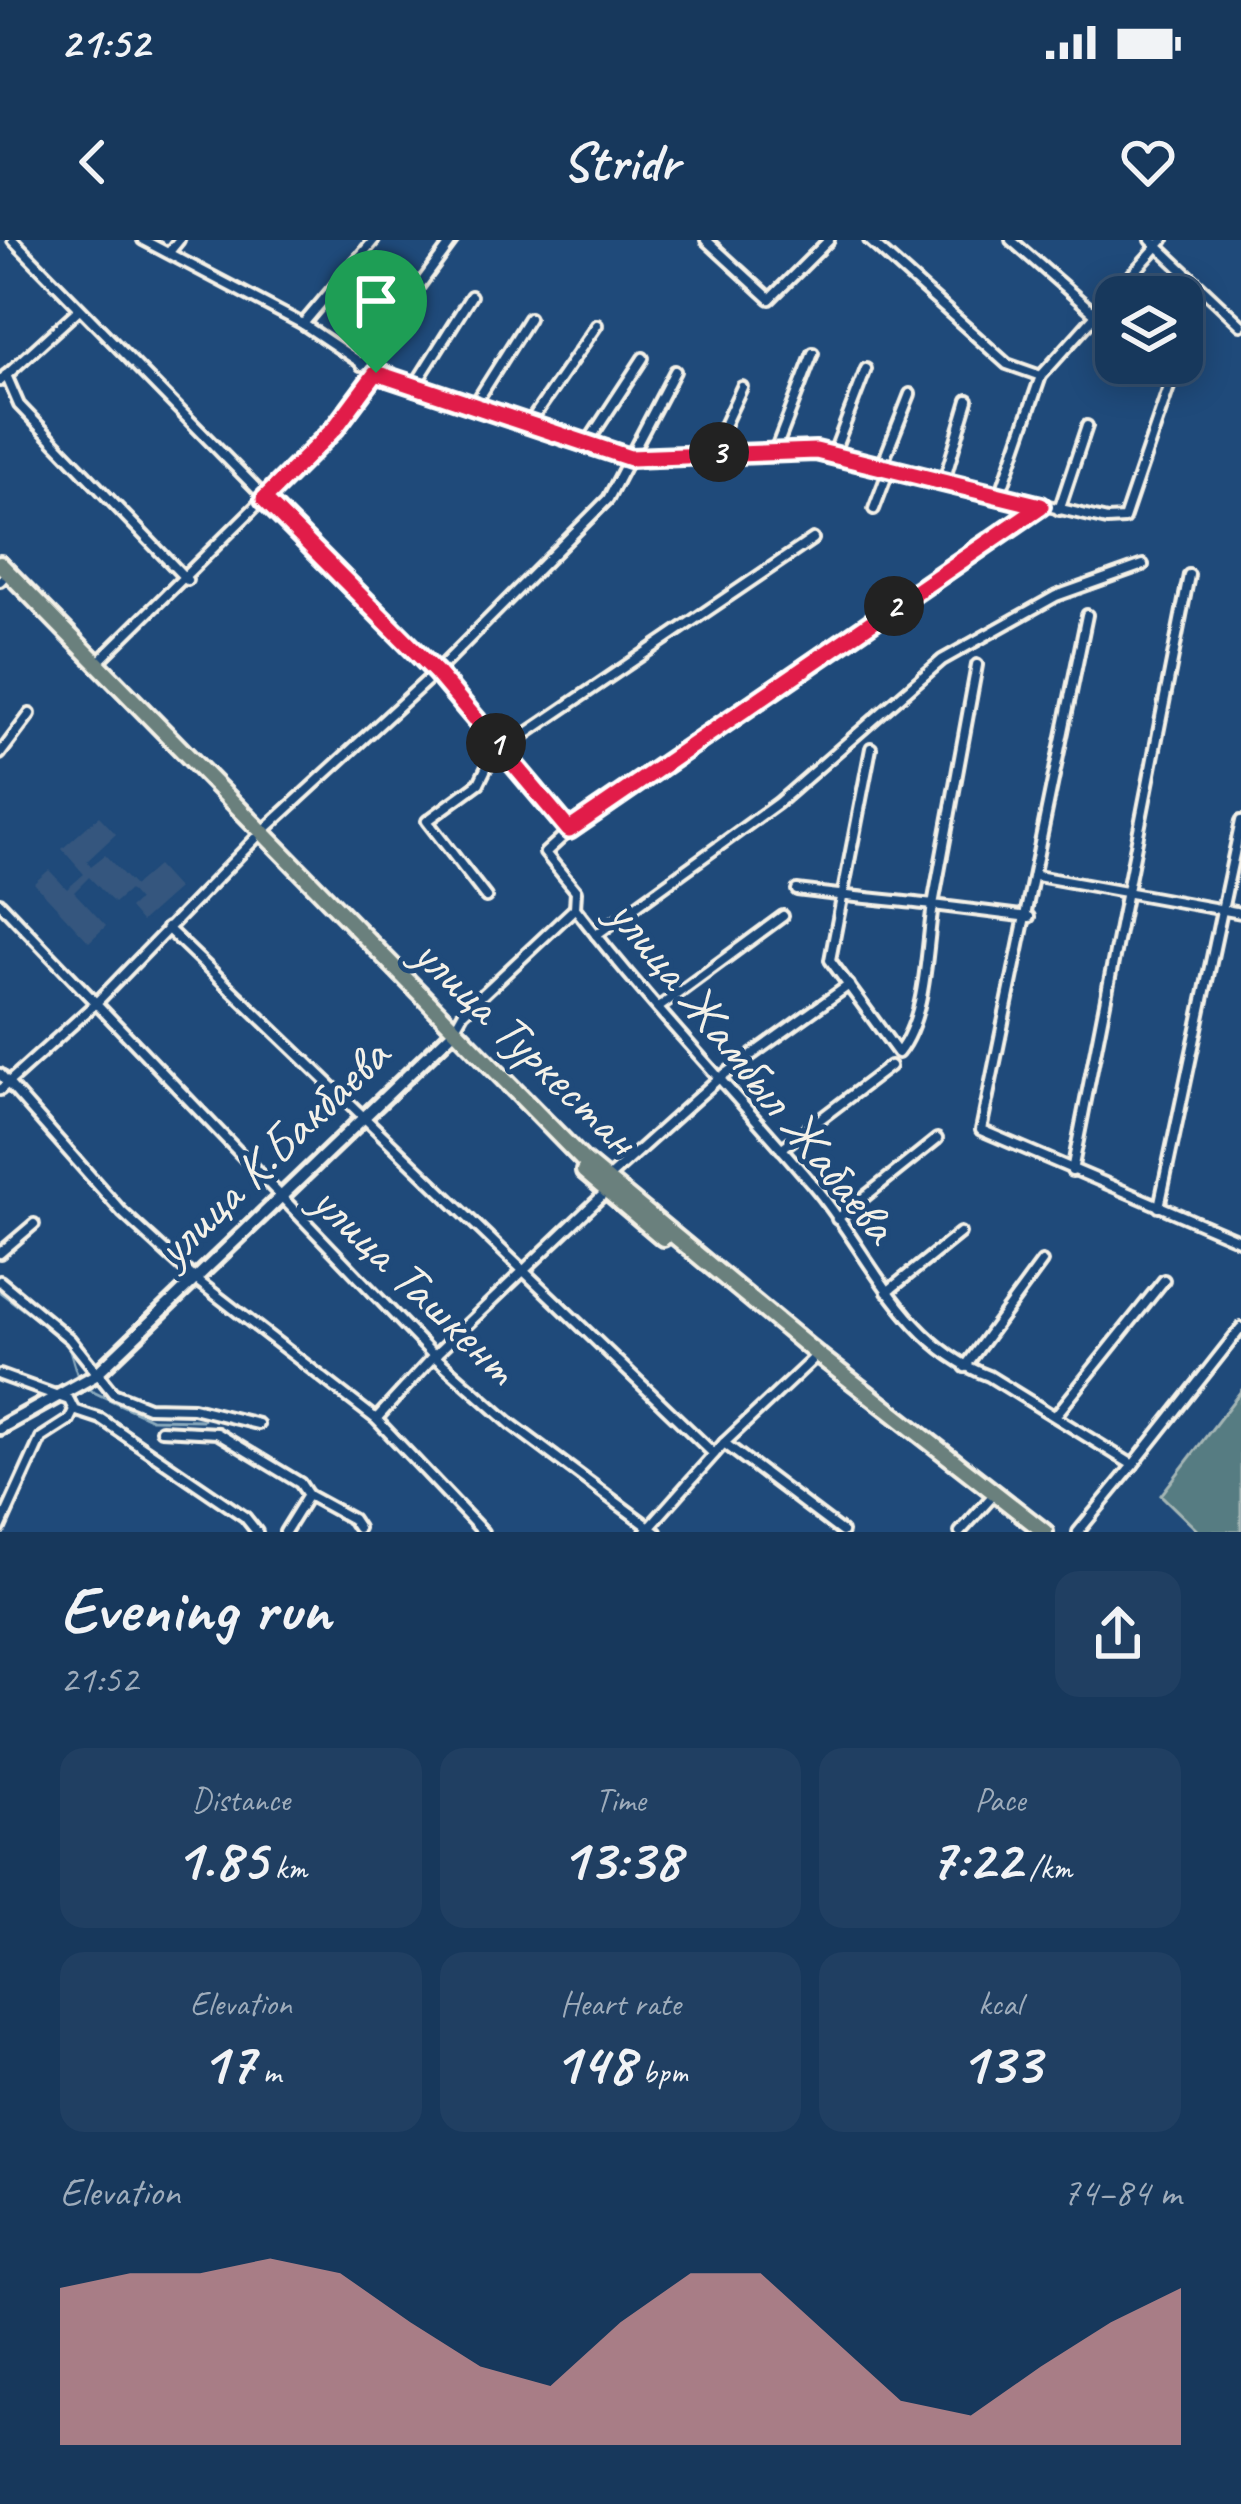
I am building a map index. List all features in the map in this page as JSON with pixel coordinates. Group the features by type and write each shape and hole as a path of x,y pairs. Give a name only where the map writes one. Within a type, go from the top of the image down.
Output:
{"highway":[{"name":"улица Туркестан","path":"1,575 97,663 258,836"},
{"name":"улица Туркестан","path":"1,575 451,1034 607,1186 812,1360 1033,1532"},
{"name":"улица Туркестан","path":"607,1186 1046,1532"}],"street":[{"path":"14,240 77,311 436,672 569,830 1041,506"},
{"path":"143,240 304,324 376,373 630,458 712,452 832,454 1041,506 1107,520 1124,519 1170,384"},
{"path":"170,251 179,240"},
{"path":"304,324 374,240"},
{"path":"362,364 452,240"},
{"path":"706,240 770,299 830,240"},
{"path":"868,240 1007,364 1041,376"},
{"path":"1000,495 1041,376 1095,314 1011,240"},
{"path":"1128,276 1157,242 1241,326"},
{"path":"415,386 471,296"},
{"path":"77,311 3,378 20,405 187,580"},
{"path":"475,404 529,318"},
{"path":"530,422 597,325"},
{"path":"775,452 813,353"},
{"path":"588,442 643,358"},
{"path":"832,454 866,369"},
{"path":"0,1090 94,1004 258,836 436,672 608,499 675,370"},
{"path":"97,663 187,580 335,428 376,373"},
{"path":"712,452 742,387"},
{"path":"874,509 910,394"},
{"path":"944,481 968,400"},
{"path":"1059,510 1088,426"},
{"path":"486,897 427,821 484,778 500,747 813,539"},
{"path":"596,935 778,803 942,660 1056,596 1143,565"},
{"path":"1072,1171 1189,575"},
{"path":"1087,616 1029,917 981,1130 1241,1241"},
{"path":"871,748 830,960 898,1052 908,1041 919,994 977,665"},
{"path":"0,754 30,714"},
{"path":"1159,1207 1226,912 1241,820"},
{"name":"улица Жамбыл Жабаева","path":"569,830 545,853 576,891 574,908 782,1149 887,1292 927,1338 964,1367 1056,1415 1132,1465"},
{"path":"1037,876 1241,914"},
{"path":"797,890 1029,917"},
{"name":"улица Ташкент","path":"0,903 434,1356 511,1424 650,1530"},
{"name":"улица К.Бакбаева","path":"0,1428 62,1398 94,1376 451,1034 463,1013 574,908"},
{"path":"658,1008 782,916"},
{"path":"167,928 715,1454"},
{"path":"376,1419 434,1356 718,1079 849,985"},
{"path":"782,1149 890,1066"},
{"path":"0,1073 122,1212 194,1278 376,1419 483,1532"},
{"path":"837,1219 937,1139"},
{"path":"0,1253 34,1225"},
{"path":"887,1292 960,1233"},
{"path":"964,1367 1042,1262"},
{"path":"1056,1415 1164,1280"},
{"path":"0,1282 70,1339 94,1376 137,1404 193,1408 258,1424"},
{"path":"1078,1532 1241,1328"},
{"path":"650,1530 724,1443 812,1360"},
{"path":"0,1375 62,1398 74,1410 101,1419 244,1517 257,1532"},
{"path":"0,1528 40,1438 69,1420 74,1410"},
{"path":"161,1430 218,1433 300,1483 308,1495 352,1519 360,1531"},
{"path":"724,1443 842,1532"},
{"path":"285,1532 308,1495"},
{"path":"960,1532 989,1499"}],"shaded area":[{"path":"99,816 116,834 87,861 91,866 105,855 134,886 157,866 178,889 141,922 129,908 138,900 129,890 114,903 89,877 74,892 106,926 89,942 34,883 49,870 67,889 84,874 62,849"}],"green space":[{"path":"1241,1391 1241,1532 1199,1532 1161,1495"}],"waterway":[{"path":"0,1292 68,1343 78,1377"},
{"path":"89,1390 151,1419 203,1420"}],"route":[{"path":"376,373 630,458 659,453 816,451 1041,506 569,830 436,672 264,499 335,428 376,373"}]}
